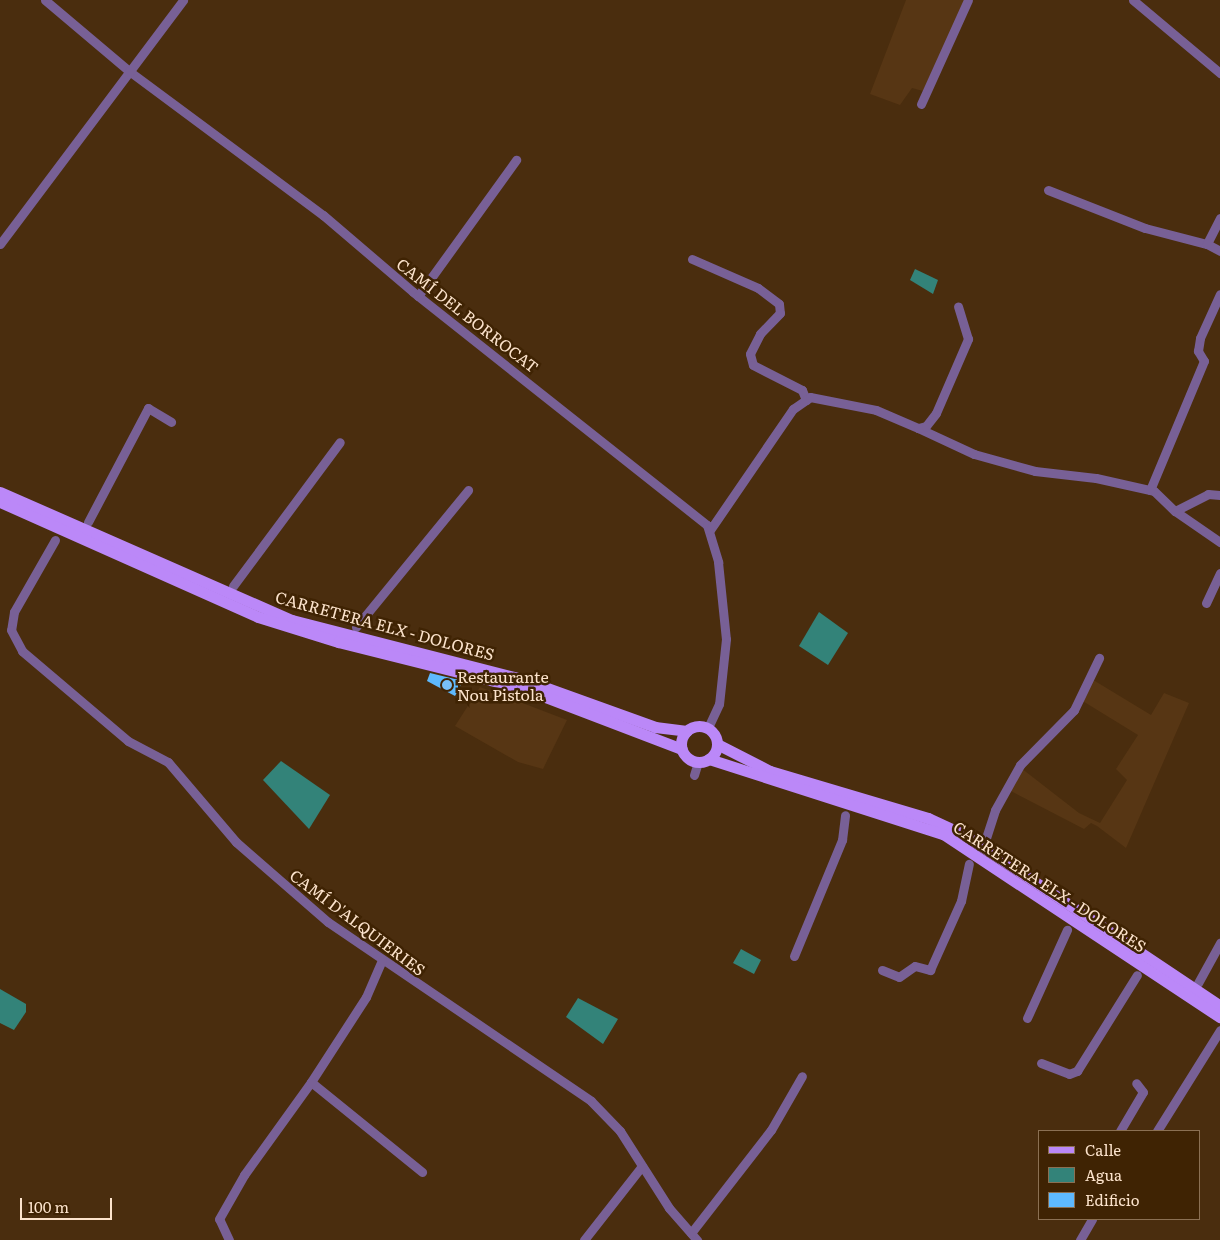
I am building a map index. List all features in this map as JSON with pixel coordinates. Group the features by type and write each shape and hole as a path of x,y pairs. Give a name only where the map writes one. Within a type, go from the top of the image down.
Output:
{"main road":[{"name":"CARRETERA ELX - DOLORES","path":"0,492 292,620 522,678 655,727 687,731"},
{"name":"CARRETERA ELX - DOLORES","path":"0,502 258,617 338,642 522,688 682,749"},
{"path":"699,726 708,728 717,744 703,761 689,759 682,749 687,731 699,726"},
{"name":"CARRETERA ELX - DOLORES","path":"717,744 770,771 928,818 964,835 1220,1006"},
{"name":"CARRETERA ELX - DOLORES","path":"703,761 943,834 1220,1017"}],"street":[{"name":"CAMÍ DEL BORROCAT","path":"45,0 129,71 323,215 418,296 559,404 710,530"},
{"path":"0,244 183,0"},
{"path":"921,104 968,0"},
{"path":"1133,0 1220,73"},
{"path":"418,296 516,160"},
{"path":"1048,190 1145,228 1207,244 1220,251"},
{"path":"1207,244 1220,218"},
{"path":"692,259 758,288 778,304 780,313 760,334 750,354 753,364 802,390 806,400"},
{"path":"1150,490 1204,362 1198,351 1200,338 1220,294"},
{"path":"918,428 926,426 936,413 968,339 958,307"},
{"path":"708,728 719,704 726,640 718,562 710,530 793,409 806,400 876,410 974,454 1035,471 1096,478 1150,490 1220,542"},
{"path":"88,522 148,408 171,422"},
{"path":"233,586 340,442"},
{"path":"356,627 468,490"},
{"path":"1176,511 1208,494 1220,495"},
{"name":"CAMÍ D'ALQUIERIES","path":"55,540 14,612 11,630 22,651 121,736 168,762 236,842 275,878 382,960 591,1101 620,1131 642,1166 694,1236"},
{"path":"1206,603 1220,573"},
{"path":"986,838 995,810 1020,765 1074,710 1099,658"},
{"path":"694,775 703,761"},
{"path":"794,956 842,840 845,815"},
{"path":"882,970 899,977 915,966 930,970 961,900 969,864"},
{"path":"1027,1018 1067,930"},
{"path":"1198,983 1220,943"},
{"path":"229,1240 219,1219 250,1165 311,1082 366,997 382,960"},
{"path":"1041,1063 1069,1074 1077,1071 1136,976"},
{"path":"1158,1130 1220,1030"},
{"path":"694,1236 771,1130 802,1076"},
{"path":"311,1082 422,1172"},
{"path":"1121,1130 1143,1092 1136,1083"},
{"path":"584,1240 642,1166"},
{"path":"1080,1240 1091,1220"}],"shaded area":[{"path":"906,0 965,0 923,91 912,88 900,105 870,94"},
{"path":"1090,678 1151,715 1164,693 1189,703 1126,848 1091,823 1084,829 1009,790 1021,768 1079,813 1100,823 1127,780 1116,769 1138,735 1081,700"},
{"path":"480,687 567,720 543,769 518,762 455,726"}],"water":[{"path":"915,269 938,280 933,294 910,280"},
{"path":"819,612 848,633 828,665 799,646"},
{"path":"281,761 330,795 309,829 263,780"},
{"path":"741,949 761,960 754,974 733,963"},
{"path":"0,989 26,1004 26,1012 14,1030 0,1023"},
{"path":"578,998 618,1019 603,1044 566,1017"}],"building":[{"name":"Restaurante Nou Pistola","path":"430,673 463,681 455,696 427,681"}],"place":[{"name":"Restaurante Nou Pistola","path":"447,685"}]}
